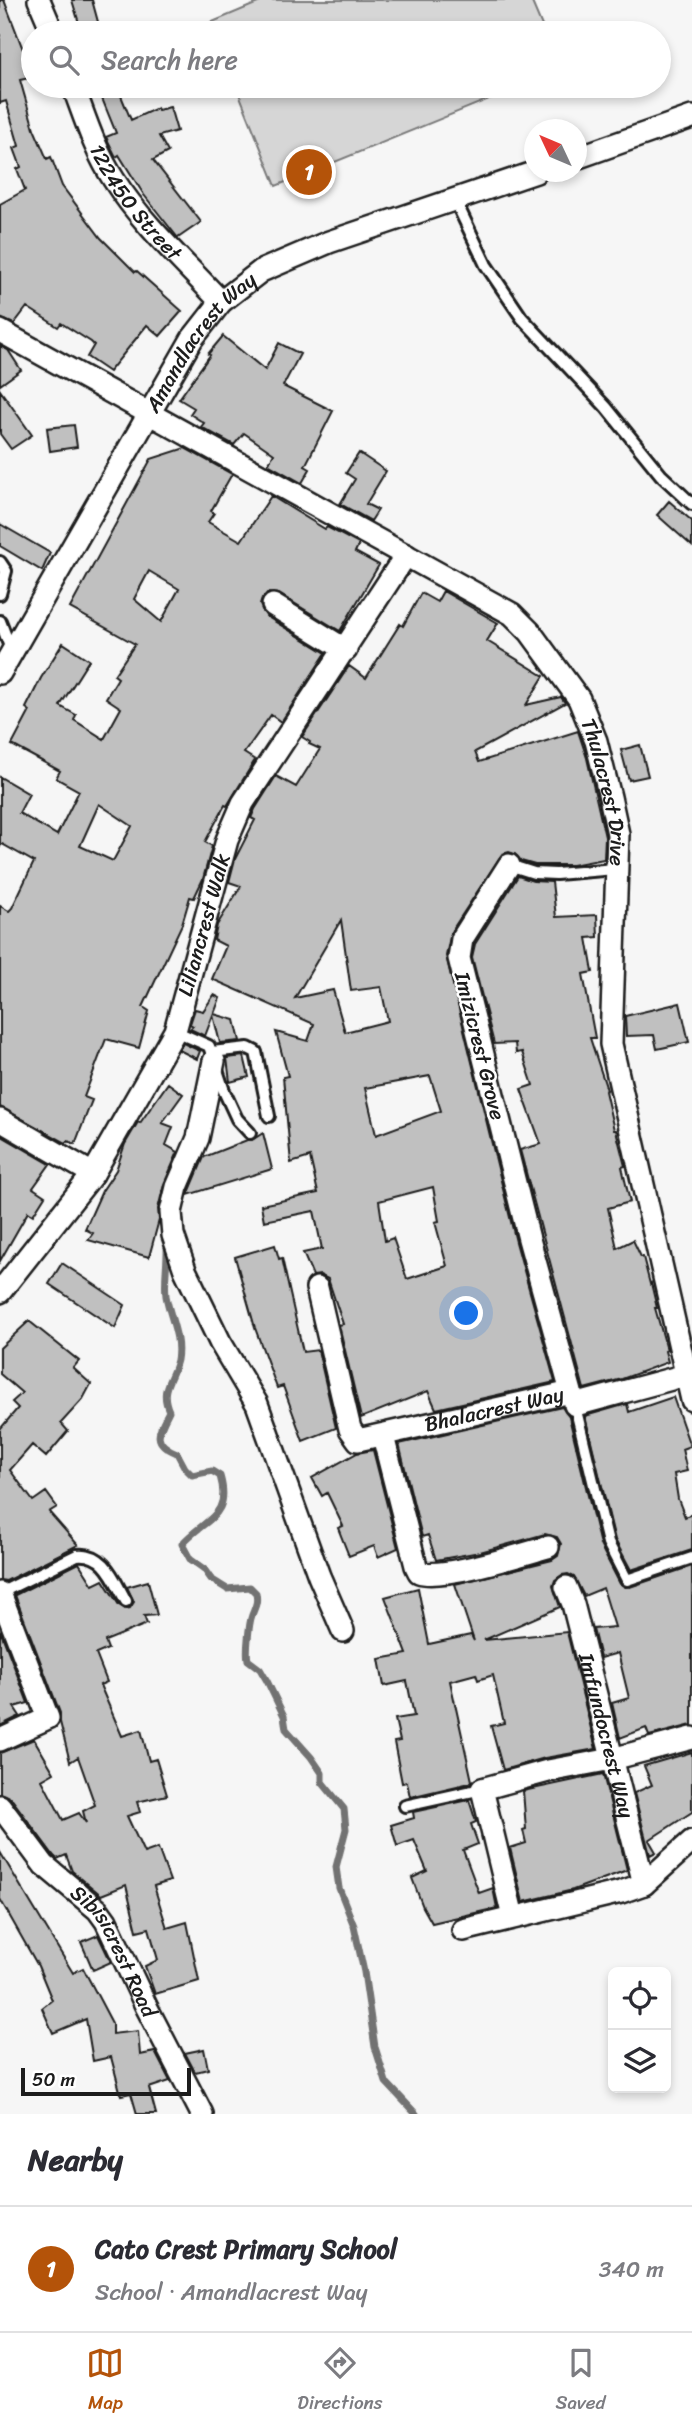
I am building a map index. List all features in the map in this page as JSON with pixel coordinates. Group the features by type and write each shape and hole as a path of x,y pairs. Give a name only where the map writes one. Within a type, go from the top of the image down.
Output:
{"street":[{"path":"38,0 48,21"},
{"name":"122450 Street","path":"78,98 99,154 114,181 221,302"},
{"path":"587,154 692,117"},
{"name":"Amandlacrest Way","path":"0,673 192,339 221,302 261,271 329,242 524,176"},
{"name":"Thulacrest Drive","path":"0,331 512,614 530,632 579,699 596,741 618,834 611,1044 692,1400"},
{"name":"Liliancrest Walk","path":"0,1292 93,1174 175,1031 227,840 243,803 406,555"},
{"path":"274,605 346,650"},
{"name":"Imizicrest Grove","path":"509,865 463,939 459,958 529,1239"},
{"path":"213,1057 198,1138 177,1187 171,1212 173,1234 185,1270 220,1342 257,1404 319,1576 342,1631"},
{"path":"0,1120 93,1174"},
{"name":"Bhalacrest Way","path":"317,1288 351,1433 358,1440 573,1399 529,1239"},
{"path":"573,1399 686,1375"},
{"path":"383,1436 419,1572 428,1574 476,1566 548,1547"},
{"name":"Imfundocrest Way","path":"566,1587 573,1604 644,1884"},
{"path":"0,1593 48,1718 0,1740"},
{"path":"513,1917 482,1789 692,1738"},
{"name":"Sibisicrest Road","path":"0,1806 44,1865 98,1910 106,1921 202,2114"},
{"path":"463,1930 644,1884 692,1841"}],"lane":[{"path":"455,200 486,265 522,318 607,407 661,475 692,504"},
{"path":"0,562 6,570 0,594"},
{"path":"0,621 12,652"},
{"path":"509,865 545,874 615,869"},
{"path":"175,1031 202,1041 213,1057 237,1119 250,1133"},
{"path":"213,1057 248,1048 256,1052 270,1116"},
{"path":"573,1399 608,1543 627,1580 692,1558"},
{"path":"0,1593 77,1555 87,1554 108,1570 125,1601"},
{"path":"405,1806 482,1789"}],"shaded area":[{"path":"265,0 531,0 540,21 215,21"},
{"path":"241,98 492,98 276,186"}],"building":[{"path":"0,0 4,0 21,44 21,98 25,98 34,129 47,159 51,157 62,186 101,238 135,272 182,311 160,336 147,325 109,372 87,357 94,345 61,323 58,327 27,307 14,324 0,318 0,204 25,190 17,169 21,167 14,148 19,146 6,101 0,103"},
{"path":"72,0 92,0 98,21 78,21"},
{"path":"102,98 122,98 131,120 157,108 170,107 177,131 159,136 168,152 153,160 201,222 178,238 144,195 119,155 116,157 106,137 116,133"},
{"path":"223,336 265,370 279,343 300,354 283,386 333,411 305,466 310,469 302,483 268,464 274,454 244,433 234,445 201,427 204,423 190,414 194,408 179,399"},
{"path":"0,346 8,350 21,370 0,385"},
{"path":"0,390 32,435 11,449 0,434"},
{"path":"74,425 77,447 50,451 47,428"},
{"path":"185,448 232,474 211,511 214,513 208,522 241,541 271,496 325,529 327,527 359,544 355,552 379,565 340,631 279,594 267,593 262,599 260,605 266,616 326,653 281,722 271,715 244,753 255,760 227,806 225,805 205,842 212,846 203,879 194,898 190,897 182,924 143,1007 149,1011 139,1048 106,1039 84,1097 92,1100 75,1144 68,1141 66,1143 0,1107 0,906 9,911 12,908 34,862 2,844 0,846 0,777 29,794 19,813 57,835 79,791 56,778 60,771 12,745 30,711 26,708 41,678 63,643 89,660 60,706 76,715 74,720 104,739 121,708 106,698 118,678 114,675 135,644 70,608 151,459","holes":["149,571 179,589 161,622 134,599","99,804 132,826 113,861 80,846"]},
{"path":"359,453 386,471 366,504 378,510 371,521 340,504 355,479 346,473"},
{"path":"669,501 692,521 692,546 657,515"},
{"path":"0,524 50,553 42,571 0,546"},
{"path":"443,591 498,623 487,641 544,676 526,705 561,697 565,703 475,752 479,762 578,731 605,837 604,859 572,865 535,865 521,861 509,852 502,854 451,932 446,956 516,1242 555,1382 436,1409 428,1391 361,1418 339,1325 343,1324 328,1279 320,1275 313,1276 303,1253 322,1249 314,1211 264,1221 261,1205 318,1193 310,1157 291,1163 283,1077 288,1076 276,1032 308,1041 314,1024 212,979 226,946 214,940 217,925 241,886 229,882 235,859 255,820 251,818 255,809 276,776 296,787 320,749 302,737 349,666 366,678 400,624 403,626 421,593 437,602","holes":["341,920 351,991 381,987 388,1021 345,1032 333,990 295,998","430,1076 441,1111 376,1135 365,1088","433,1187 439,1221 435,1222 447,1266 407,1279 393,1238 385,1241 379,1201"]},
{"path":"640,745 648,776 629,780 621,750"},
{"path":"518,876 533,881 552,882 556,917 597,915 598,937 587,938 593,972 583,974 595,1038 590,1038 607,1090 605,1091 614,1130 625,1166 622,1167 630,1202 608,1208 617,1248 633,1240 643,1257 667,1350 668,1362 622,1379 584,1389 520,1150 541,1144 521,1089 533,1085 522,1052 516,1053 515,1043 494,1044 472,957 475,944"},
{"path":"214,995 220,998 214,1014 235,1020 240,1041 220,1043 213,1015 205,1036 190,1029 193,1026 190,1024 195,1009 203,1011"},
{"path":"680,1003 689,1042 657,1049 654,1035 626,1036 625,1016"},
{"path":"183,1043 200,1051 197,1059 179,1050"},
{"path":"244,1056 249,1077 230,1082 227,1058"},
{"path":"168,1083 183,1094 162,1123 173,1127 166,1145 178,1152 164,1184 158,1209 159,1220 149,1257 88,1240 93,1233 85,1229 102,1191 116,1170 125,1144"},
{"path":"263,1133 272,1169 188,1195 204,1157 252,1140"},
{"path":"0,1135 50,1164 33,1188 45,1196 33,1215 28,1212 0,1261"},
{"path":"275,1245 279,1259 282,1258 303,1352 318,1350 336,1428 303,1441 283,1386 277,1388 255,1328 235,1257"},
{"path":"62,1263 125,1305 115,1328 49,1284"},
{"path":"29,1321 79,1361 73,1368 91,1384 83,1399 61,1423 68,1431 46,1457 32,1445 10,1470 33,1501 46,1492 57,1507 49,1512 78,1545 6,1581 0,1580 0,1429 18,1408 12,1402 22,1393 0,1374 0,1348"},
{"path":"673,1397 690,1446 682,1449 687,1471 674,1474 678,1499 685,1517 692,1514 692,1550 631,1570 615,1540 585,1416 627,1404 629,1412"},
{"path":"562,1407 569,1417 600,1545 620,1584 630,1587 692,1566 692,1725 649,1736 646,1728 620,1738 612,1703 629,1698 618,1653 600,1658 593,1629 615,1627 603,1588 584,1596 574,1577 562,1575 555,1580 553,1586 560,1607 484,1640 567,1632 596,1749 545,1758 503,1770 491,1726 504,1723 493,1675 478,1680 476,1674 450,1681 472,1781 410,1797 407,1782 402,1783 394,1742 400,1741 395,1719 414,1716 407,1681 384,1686 379,1659 407,1654 385,1597 418,1588 429,1644 471,1635 474,1641 455,1584 552,1560 558,1556 561,1544 557,1537 545,1534 480,1552 436,1560 428,1535 422,1537 399,1444"},
{"path":"373,1450 398,1548 378,1557 374,1546 349,1556 338,1528 343,1526 327,1493 322,1496 312,1478 357,1453"},
{"path":"79,1563 93,1585 103,1580 119,1605 125,1609 130,1608 134,1602 127,1587 148,1581 157,1615 144,1616 147,1624 105,1641 108,1649 96,1654 107,1682 100,1685 122,1736 141,1730 149,1761 156,1759 167,1795 137,1802 140,1812 127,1816 144,1853 158,1848 170,1881 154,1886 167,1928 187,1922 199,1981 155,1994 145,1966 158,1960 149,1928 137,1931 126,1885 101,1895 72,1871 66,1855 57,1859 54,1856 11,1798 0,1793 0,1753 34,1739 54,1773 42,1780 63,1820 79,1813 86,1823 83,1811 95,1805 78,1757 70,1762 60,1713 15,1595"},
{"path":"0,1630 28,1703 14,1707 20,1716 0,1726"},
{"path":"692,1752 692,1812 649,1840 656,1852 650,1855 634,1793 652,1785 644,1766"},
{"path":"603,1774 627,1870 573,1890 523,1902 510,1848 526,1843 523,1830 526,1829 523,1791"},
{"path":"469,1800 476,1822 471,1824 478,1844 463,1850 479,1893 493,1888 497,1908 432,1923 412,1878 427,1871 414,1840 397,1846 391,1825 414,1818 413,1812"},
{"path":"0,1852 73,1973 83,1968 112,2023 112,2034 138,2031 140,2055 155,2052 170,2081 149,2088 156,2114 137,2114 131,2093 121,2095 111,2057 93,2061 86,2019 53,2033 42,2008 52,2000 38,1966 0,1899"},
{"path":"98,1935 111,1962 93,1970 81,1942"},
{"path":"204,2049 208,2069 195,2072 185,2053"}],"waterway":[{"path":"167,1242 166,1296 178,1352 167,1385 165,1396 169,1411 160,1431 160,1441 177,1453 192,1475 212,1471 220,1476 223,1490 219,1509 214,1516 182,1544 190,1559 204,1569 211,1579 227,1589 250,1587 256,1593 249,1631 248,1660 260,1669 267,1681 284,1716 286,1729 311,1757 322,1773 322,1782 344,1809 346,1829 336,1867 339,1888 354,1926 364,1972 375,2047 386,2082 416,2114"}],"place":[{"name":"Cato Crest Primary School","path":"309,172"}]}
